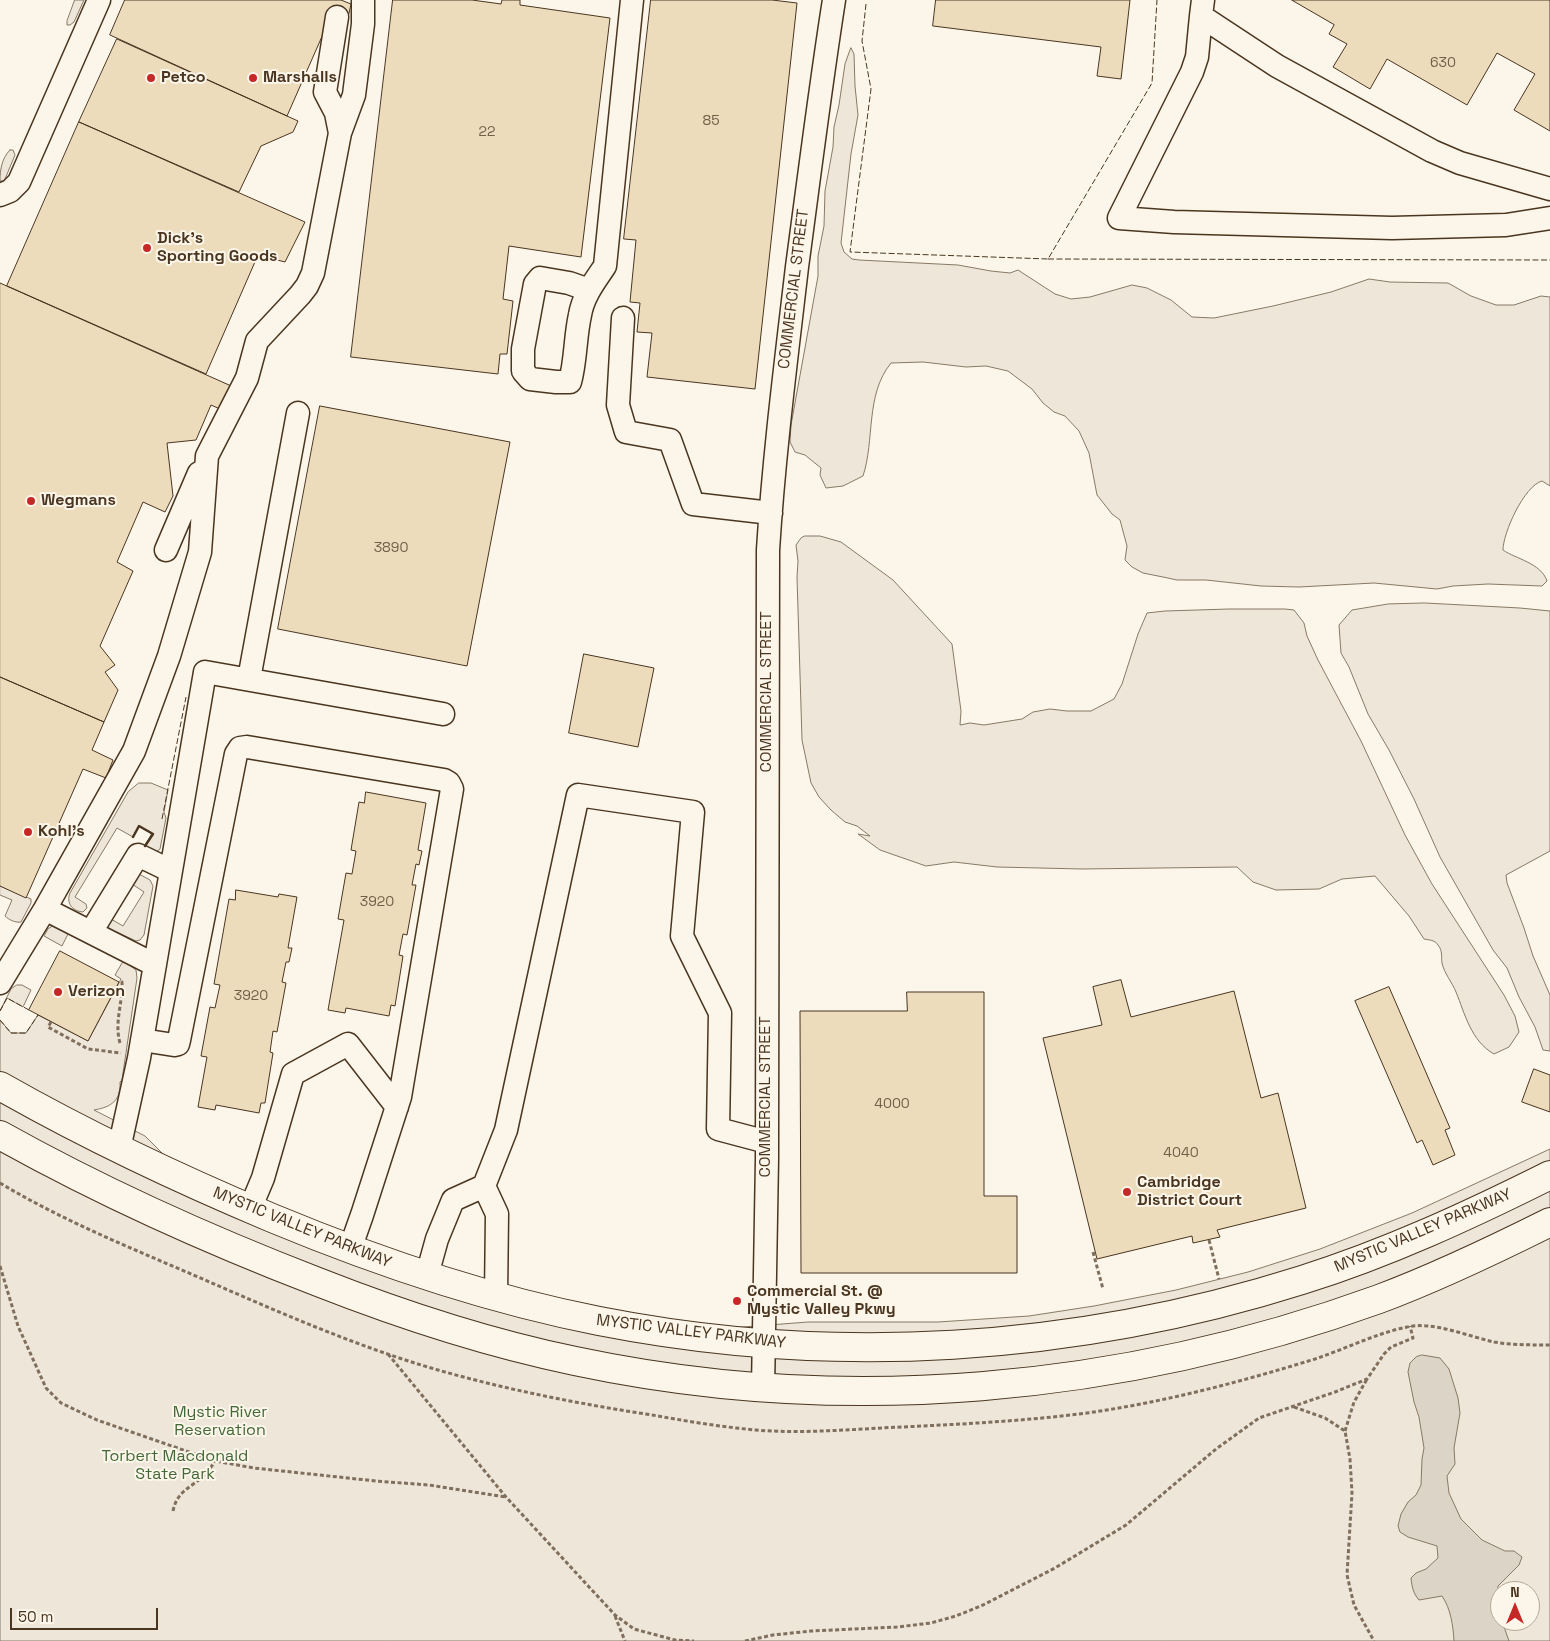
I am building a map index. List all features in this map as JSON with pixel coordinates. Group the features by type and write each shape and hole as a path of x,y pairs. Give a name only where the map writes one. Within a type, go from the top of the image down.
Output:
{"highway":[{"name":"MYSTIC VALLEY PARKWAY","path":"0,1086 119,1149 250,1209 350,1249 427,1276 496,1297 609,1323 672,1334 763,1344 871,1348 966,1344 1057,1336 1164,1317 1268,1290 1368,1258 1442,1227 1550,1175"},
{"path":"0,1135 74,1175 204,1236 312,1280 414,1317 474,1336 573,1361 673,1378 763,1388 854,1391 962,1388 1070,1377 1176,1358 1280,1332 1374,1301 1448,1271 1550,1222"}],"street":[{"path":"0,195 10,191 19,182 99,0"},
{"path":"166,550 207,456 247,378 257,341 300,295 314,273 340,133 354,95 363,24 364,0"},
{"path":"589,290 569,283 540,278 535,284 523,349 523,371 530,379 570,382 580,313 589,290 606,266 632,0"},
{"name":"COMMERCIAL STREET","path":"763,1388 767,1142 768,550 782,383 814,132 834,0"},
{"path":"1202,8 1277,66 1432,151 1460,163 1550,189"},
{"path":"1202,8 1196,58 1192,72 1119,218 1174,222 1392,228 1506,225 1550,218"},
{"path":"336,18 325,92 336,113 340,133"},
{"path":"624,318 618,405 626,432 670,440 693,504 770,513"},
{"path":"249,679 298,413"},
{"path":"0,983 45,909 134,751 169,656 200,552 207,456"},
{"path":"119,1149 142,1040 205,672 443,714"},
{"path":"142,1040 178,1044 236,754 240,748 247,746 444,780 449,783 452,790 400,1097 350,1249"},
{"path":"427,1276 436,1239 453,1200 484,1186 506,1130 578,795 693,812 682,936 720,1013 718,1129 767,1142"},
{"path":"91,932 138,855 171,871"},
{"path":"45,909 155,965"},
{"path":"250,1209 264,1178 293,1074 348,1044 397,1107"},
{"path":"484,1186 497,1214 496,1297"}],"path":[{"path":"51,1022 48,1027 80,1045 122,1053 116,1029 122,989 122,982 120,980"},
{"path":"1209,1240 1219,1279"},
{"path":"1093,1252 1103,1289"},
{"path":"0,1266 18,1326 46,1388 61,1402 97,1420 215,1461 254,1468 439,1486 506,1496"},
{"path":"1374,1641 1354,1605 1347,1575 1352,1493 1350,1459 1345,1431 1354,1402 1367,1379 1391,1346 1413,1338 1410,1326 1446,1330 1500,1343 1550,1345"},
{"path":"387,1353 506,1496 615,1615 634,1629 675,1640 694,1641"},
{"path":"745,1641 773,1635 811,1631 897,1627 931,1623 956,1616 983,1605 1056,1568 1126,1525 1216,1449 1259,1418 1367,1379"},
{"path":"1294,1406 1325,1418 1345,1431"},
{"path":"173,1511 175,1500 187,1488 204,1476 215,1461"},
{"path":"615,1615 625,1641"}],"green space":[{"path":"75,0 84,0 74,22 67,25 67,21"},
{"path":"851,48 854,54 858,115 851,154 841,243 844,252 852,259 958,265 1010,273 1018,270 1055,294 1071,299 1090,297 1132,285 1147,288 1171,300 1192,317 1214,318 1273,306 1331,292 1369,279 1390,282 1448,283 1471,296 1496,305 1514,305 1541,296 1550,297 1550,486 1542,481 1528,492 1511,522 1503,550 1534,566 1544,575 1547,581 1542,586 1488,584 1437,589 1374,583 1299,587 1261,586 1206,580 1177,580 1143,573 1132,567 1125,560 1127,546 1120,520 1112,514 1097,495 1089,453 1079,431 1065,416 1054,412 1043,403 1032,389 1008,371 986,366 966,367 923,362 891,363 877,389 867,462 863,476 843,486 826,488 820,475 821,468 805,455 795,452 790,442 791,425 818,276 818,256 824,226 825,191 833,147 834,127 845,64"},
{"path":"10,150 13,150 15,155 5,179 0,181 2,164"},
{"path":"805,536 820,536 841,542 893,580 952,644 961,711 960,725 970,723 984,725 1022,719 1033,712 1050,709 1091,711 1114,699 1122,684 1138,634 1147,613 1229,609 1294,610 1304,623 1307,636 1318,660 1361,741 1405,835 1432,884 1504,995 1515,1016 1519,1032 1509,1047 1494,1054 1480,1042 1470,1026 1444,970 1440,947 1434,941 1424,939 1409,916 1375,876 1342,879 1319,889 1276,890 1253,882 1237,867 1082,869 997,867 954,862 926,866 880,850 858,834 870,836 857,826 845,822 831,810 819,797 811,783 802,740 798,561 796,545"},
{"path":"1425,603 1550,611 1550,851 1506,875 1507,883 1533,956 1550,995 1550,1051 1543,1050 1535,1027 1519,997 1507,968 1493,950 1440,857 1414,799 1368,714 1349,667 1341,653 1339,625 1352,610 1388,604"},
{"path":"139,783 151,783 168,790 164,812 166,818 160,849 155,853 145,846 152,833 139,826 133,837 117,828 75,897 86,904 87,908 83,912 76,910 69,903 70,893 128,792"},
{"path":"139,874 150,880 153,886 144,935 140,940 136,941 108,928 106,925 111,919 123,926 144,892 132,884"},
{"path":"0,886 31,899 31,903 21,922 13,921 5,916 12,900 0,895"},
{"path":"53,926 69,932 62,946 44,936 48,929"},
{"name":"Mystic River Reservation","path":"125,962 136,970 137,978 122,1080 120,1082 119,1094 114,1102 106,1107 94,1110 145,1136 172,1163 388,1251 554,1300 646,1317 730,1328 808,1322 938,1322 1029,1316 1176,1290 1248,1272 1320,1249 1412,1213 1550,1149 1550,1641 0,1641 0,1020 11,1033 26,1033 38,1015 88,1041 121,979 115,975 122,963"},
{"path":"17,985 22,985 31,990 23,1007 7,998 0,1011 11,989"}],"shaded area":[{"path":"1422,1355 1440,1358 1449,1369 1458,1398 1460,1413 1454,1448 1455,1464 1447,1476 1449,1493 1461,1519 1482,1540 1505,1551 1514,1551 1522,1557 1519,1565 1503,1581 1490,1581 1490,1631 1506,1631 1509,1641 1454,1641 1449,1612 1442,1596 1419,1600 1413,1590 1411,1578 1416,1573 1426,1569 1438,1558 1437,1546 1408,1537 1400,1532 1398,1526 1401,1514 1408,1502 1416,1495 1421,1485 1424,1448 1408,1372 1410,1363 1416,1357"}],"building":[{"name":"Marshalls","path":"125,0 341,0 351,4 348,18 331,16 287,116 110,35"},
{"path":"393,0 472,0 501,4 502,0 520,0 520,5 610,18 581,257 509,246 503,299 513,301 507,354 500,354 498,374 351,357"},
{"path":"651,0 772,0 797,3 755,389 647,377 652,333 637,332 640,303 630,302 636,240 624,239"},
{"path":"936,0 1130,0 1121,79 1097,76 1101,47 933,26"},
{"path":"1292,0 1550,0 1550,131 1514,110 1535,74 1497,53 1467,105 1387,59 1370,89 1333,67 1347,44 1329,34 1334,25"},
{"name":"Petco","path":"117,39 298,121 293,132 261,146 239,192 79,122"},
{"path":"79,122 305,222 285,262 258,255 206,374 7,286"},
{"path":"0,283 238,389 220,409 211,405 196,440 167,443 173,496 165,512 143,502 117,562 133,571 100,646 115,665 105,672 118,690 104,722 0,677"},
{"path":"320,406 510,442 467,666 278,629"},
{"path":"584,654 654,668 638,747 569,733"},
{"name":"Kohl's","path":"0,677 104,722 92,750 113,760 106,778 83,769 26,898 0,886"},
{"path":"366,792 426,803 418,850 422,851 419,865 416,864 412,885 416,885 407,935 403,934 399,955 403,956 395,1006 391,1005 389,1016 346,1008 345,1013 328,1010 344,920 338,919 346,873 352,874 356,851 351,850 359,802 364,803"},
{"path":"236,890 278,897 279,894 297,897 288,948 292,948 289,962 286,962 282,982 286,983 277,1032 273,1031 270,1052 273,1053 265,1103 261,1103 259,1113 216,1105 215,1110 198,1107 207,1057 201,1056 210,1007 215,1008 220,985 214,984 229,899 235,900"},
{"path":"60,951 119,982 88,1041 29,1010"},
{"path":"1121,980 1131,1017 1234,991 1261,1098 1278,1093 1306,1208 1217,1230 1220,1237 1193,1243 1192,1236 1097,1259 1043,1038 1102,1025 1093,987"},
{"path":"1389,987 1450,1128 1445,1130 1455,1155 1433,1165 1422,1140 1417,1143 1355,1001"},
{"path":"907,992 984,992 984,1196 1017,1196 1017,1273 801,1273 800,1011 907,1011"},
{"path":"1534,1069 1550,1075 1550,1112 1522,1102"}],"fence":[{"path":"866,4 862,41 871,89 850,252 1048,259 1152,83 1157,0"},
{"path":"1048,259 1550,260"},
{"path":"162,819 186,697"},
{"path":"0,1011 7,998 29,1010"},
{"path":"0,1020 11,1033 26,1033 38,1015"}],"wall":[{"path":"133,837 139,826 153,834 145,846"}],"place":[{"name":"Petco","path":"151,78"},
{"name":"Marshalls","path":"253,78"},
{"name":"Dick's Sporting Goods","path":"147,248"},
{"name":"Wegmans","path":"31,501"},
{"name":"Kohl's","path":"28,832"},
{"name":"Verizon","path":"58,992"},
{"name":"Cambridge District Court","path":"1127,1192"},
{"name":"Commercial St. @ Mystic Valley Pkwy","path":"737,1301"}],"park label":[{"name":"Torbert Macdonald State Park","path":"175,1466"}]}
